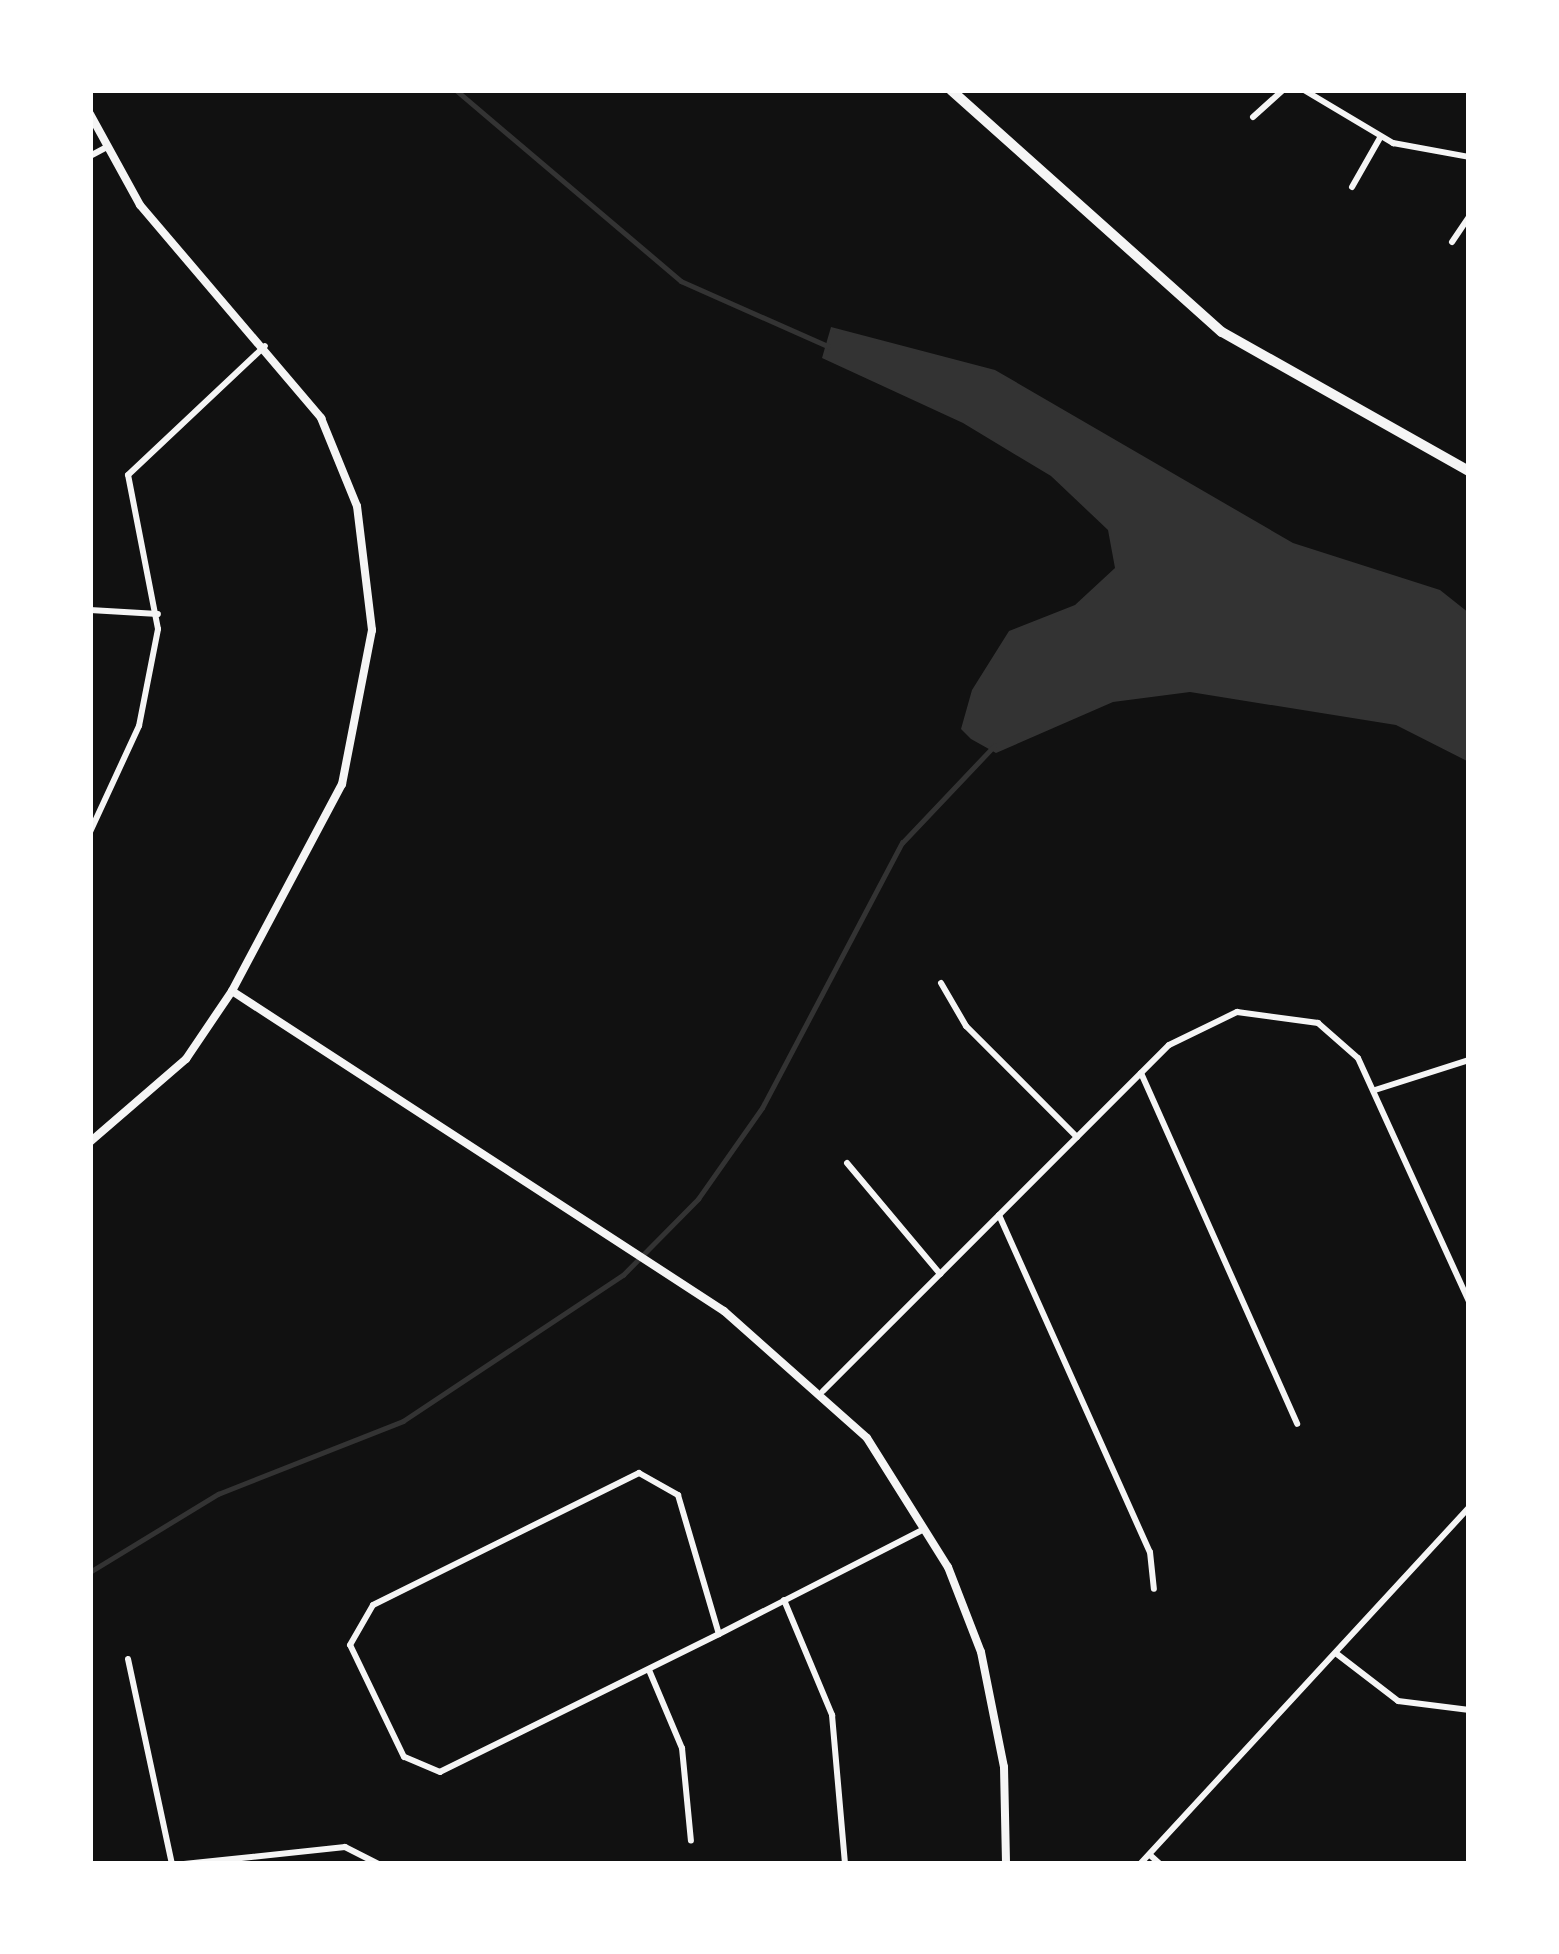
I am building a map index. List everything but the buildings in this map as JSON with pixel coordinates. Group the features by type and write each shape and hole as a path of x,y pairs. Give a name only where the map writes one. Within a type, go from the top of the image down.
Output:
{"main road":[{"path":"952,91 1222,332 1469,471"}],"street":[{"path":"1253,117 1283,90"},
{"path":"1304,90 1380,138 1469,157"},
{"path":"90,114 105,148 154,222 265,346 341,460 367,554 372,637 342,784 232,991 186,1059 90,1142"},
{"path":"1352,187 1380,138"},
{"path":"90,156 105,148"},
{"path":"1452,242 1469,217"},
{"path":"90,832 139,726 158,614 126,490 131,468 265,346"},
{"path":"90,610 158,614"},
{"path":"941,983 966,1026 1077,1137"},
{"path":"232,991 660,1269 823,1391 927,1528 993,1697 1006,1864"},
{"path":"823,1391 1141,1073 1195,1028 1265,1010 1340,1038 1375,1090 1469,1302"},
{"path":"1375,1090 1469,1060"},
{"path":"1141,1073 1297,1424"},
{"path":"847,1163 940,1274"},
{"path":"999,1215 1150,1552 1154,1589"},
{"path":"719,1634 678,1495 639,1473 373,1605 350,1645 404,1757 440,1772 649,1670 927,1528"},
{"path":"1140,1864 1469,1507"},
{"path":"784,1600 832,1715 845,1864"},
{"path":"1337,1654 1397,1701 1469,1710"},
{"path":"128,1660 172,1864"},
{"path":"649,1670 682,1748 691,1841"},
{"path":"184,1864 346,1847 378,1864"},
{"path":"1150,1855 1160,1864"}],"shaded area":[{"path":"831,327 995,370 1293,543 1440,590 1469,613 1469,762 1396,725 1190,692 1113,702 996,753 971,739 961,729 972,690 1009,631 1075,605 1115,568 1108,530 1051,476 963,423 822,358"}],"waterway":[{"path":"456,90 681,281 828,346"},
{"path":"90,1572 218,1494 403,1421 623,1275 698,1199 762,1108 902,843 994,746"}]}
